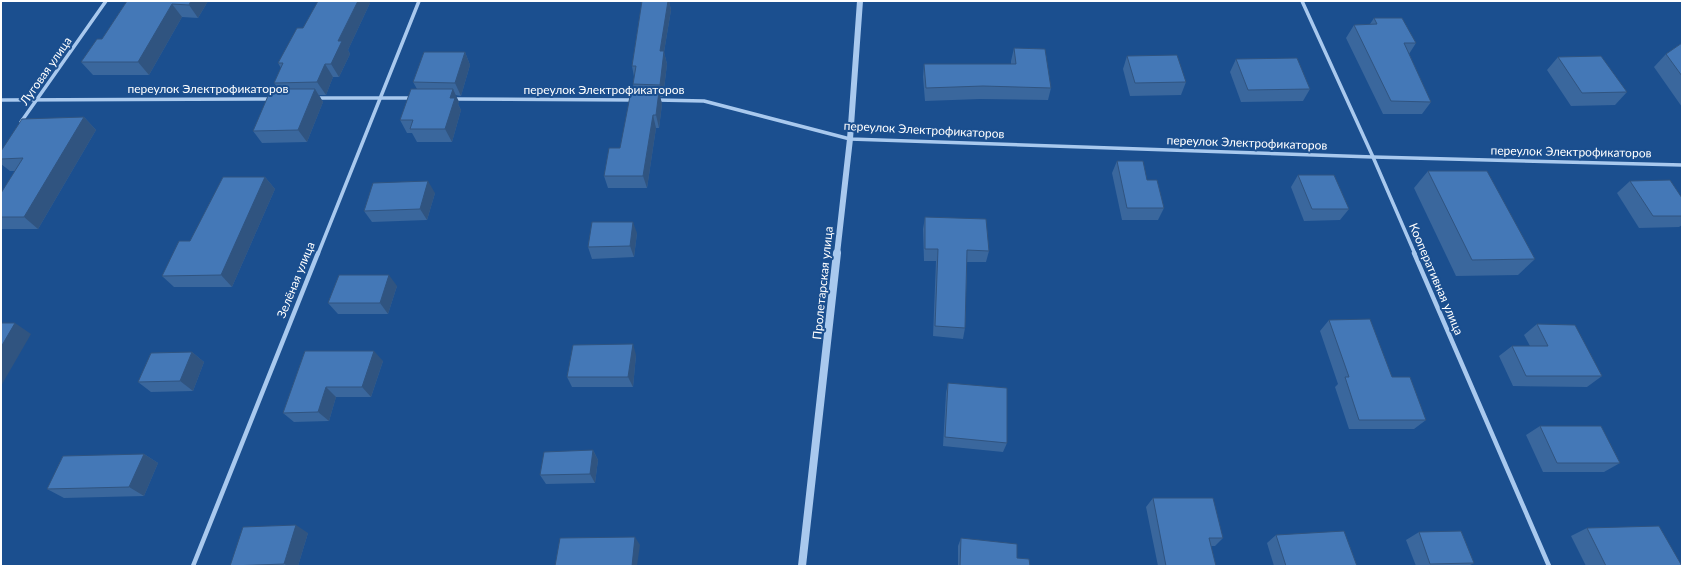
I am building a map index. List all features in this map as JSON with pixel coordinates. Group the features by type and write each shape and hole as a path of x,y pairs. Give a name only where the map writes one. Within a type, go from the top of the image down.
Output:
{"street":[{"name":"Луговая улица","path":"19,126 106,1"},
{"name":"Зелёная улица","path":"193,566 419,1"},
{"name":"Пролетарская улица","path":"802,566 850,138 860,1"},
{"name":"Кооперативная улица","path":"1302,1 1373,157 1549,566"},
{"path":"308,98 419,98"},
{"name":"переулок Электрофикаторов","path":"1,100 276,99"},
{"name":"переулок Электрофикаторов","path":"451,99 641,100"},
{"name":"переулок Электрофикаторов","path":"649,100 704,101 850,138 1373,157 1682,165"}],"building":[{"path":"127,1 191,1 189,5 172,4 138,62 81,62 97,39 102,39"},
{"path":"318,1 358,1 338,41 342,41 331,64 325,64 317,82 274,83 283,63 278,63 297,28 303,28"},
{"path":"642,1 668,1 660,51 664,51 660,85 633,84 636,66 632,66"},
{"path":"1374,18 1402,18 1416,43 1404,43 1431,102 1391,101 1354,25 1377,24"},
{"path":"1682,43 1682,76 1666,54"},
{"path":"1014,48 1045,49 1051,88 983,86 926,88 924,64 1016,64"},
{"path":"424,52 465,52 455,83 413,82"},
{"path":"1177,55 1186,82 1135,83 1127,56"},
{"path":"1601,56 1627,92 1582,93 1558,57"},
{"path":"1297,58 1310,89 1248,90 1236,59"},
{"path":"271,89 315,89 298,130 253,131"},
{"path":"411,89 453,89 450,98 455,98 445,129 410,129 413,120 400,120"},
{"path":"631,91 659,91 656,115 653,115 643,176 604,176 609,148 620,148"},
{"path":"84,117 24,217 1,217 1,193 23,158 1,159 1,151 22,119"},
{"path":"1117,161 1143,161 1147,180 1157,180 1164,208 1127,208"},
{"path":"1428,171 1487,171 1535,259 1472,260"},
{"path":"1298,175 1334,175 1349,209 1312,209"},
{"path":"223,177 265,177 221,275 162,276 179,241 190,241"},
{"path":"1670,180 1682,198 1682,216 1653,216 1630,181"},
{"path":"428,181 420,209 364,211 373,183"},
{"path":"925,217 986,219 989,251 967,250 965,328 935,326 938,249 925,249"},
{"path":"592,222 633,222 630,246 588,247"},
{"path":"339,275 389,275 380,303 328,303"},
{"path":"1370,319 1392,377 1410,377 1426,420 1359,420 1345,377 1349,377 1329,320"},
{"path":"1,323 15,323 1,347"},
{"path":"1537,324 1575,325 1602,376 1526,376 1512,346 1548,346"},
{"path":"633,344 628,377 567,377 573,345"},
{"path":"305,351 374,351 362,387 326,387 318,412 283,413"},
{"path":"192,352 180,381 138,382 151,353"},
{"path":"948,383 1007,388 1007,443 945,437"},
{"path":"1540,426 1601,426 1620,463 1557,463"},
{"path":"593,450 590,474 540,475 544,452"},
{"path":"144,454 129,487 47,489 63,456"},
{"path":"1153,498 1213,498 1223,538 1209,538 1216,566 1166,566"},
{"path":"296,525 284,564 230,566 243,527"},
{"path":"1659,526 1682,566 1606,566 1587,528"},
{"path":"1344,531 1357,566 1286,566 1276,535"},
{"path":"1461,531 1474,563 1430,564 1419,532"},
{"path":"635,537 632,566 555,566 560,538"},
{"path":"961,538 1017,544 1017,558 1029,559 1030,566 960,566"}]}
